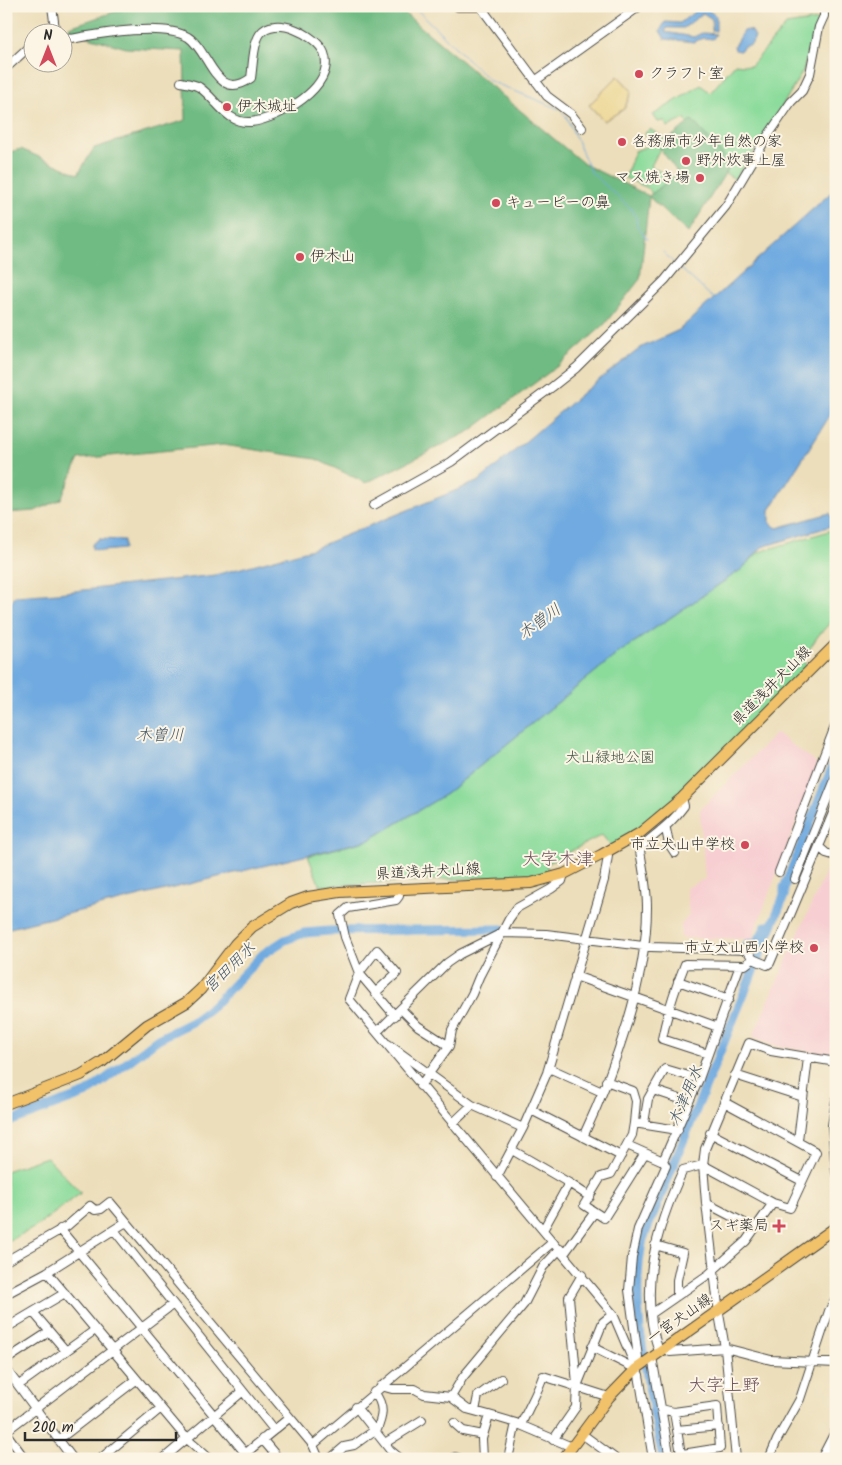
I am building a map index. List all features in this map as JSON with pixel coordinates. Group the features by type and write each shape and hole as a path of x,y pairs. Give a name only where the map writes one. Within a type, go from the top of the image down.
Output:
{"main road":[{"path":"458,6 483,7"},
{"name":"県道浅井犬山線","path":"6,1104 81,1075 102,1062 147,1025 187,1002 202,989 235,944 252,927 291,903 324,894 399,888 531,882 564,874 606,852 640,833 682,798 836,644"},
{"name":"一宮犬山線","path":"568,1455 609,1398 636,1369 836,1228"}],"street":[{"path":"52,6 53,22"},
{"path":"534,81 640,6"},
{"path":"374,506 450,462 552,387 576,368 640,307 726,206 767,137 791,102 802,91 810,74 819,27 824,16 824,6"},
{"path":"483,7 534,81 547,96 571,114 582,128"},
{"path":"72,38 144,31 178,34 188,38 198,48 219,79 235,86 243,84 251,78 259,36 265,29 276,25 287,26 314,40 321,46 326,59 323,75 310,94 291,107 251,122 235,119 220,109 198,86 181,82"},
{"path":"6,68 22,53"},
{"path":"779,872 836,724"},
{"path":"795,879 836,777"},
{"path":"583,1137 602,1092 634,999 644,946 647,907 640,851 642,846 666,829 684,806 682,798"},
{"path":"377,1032 447,963 504,929 644,946 744,949 753,959 767,965 770,963 802,882 820,846 836,806"},
{"path":"666,829 669,844 675,853"},
{"path":"820,846 826,853 836,856"},
{"path":"497,1177 523,1128 549,1068 604,880 608,856 606,852"},
{"path":"420,1086 448,1046 452,1030 514,911 551,889 562,880 564,874"},
{"path":"395,1016 359,974 339,920 342,911 396,900 399,896 399,888"},
{"path":"375,993 397,973 377,950 359,974 349,999 613,1314 636,1369 653,1459"},
{"path":"663,1161 699,1079 743,966 753,959"},
{"path":"708,1054 662,1039 668,1010 685,964 743,966"},
{"path":"575,976 634,999 718,1027"},
{"path":"678,982 729,999"},
{"path":"401,1009 418,1026 448,1046"},
{"path":"384,1043 392,1045 429,1075 472,1105 523,1128"},
{"path":"736,1459 725,1348 718,1311 706,1203 703,1165 704,1149 749,1043 771,1051 836,1062"},
{"path":"798,1140 808,1058"},
{"path":"549,1068 602,1092"},
{"path":"644,1123 648,1099 665,1069 699,1079"},
{"path":"735,1075 803,1097"},
{"path":"606,1081 633,1091 636,1101 632,1135 611,1174 601,1177 584,1205 604,1218 645,1153"},
{"path":"653,1090 689,1102"},
{"path":"836,1100 832,1126 836,1173"},
{"path":"661,1409 674,1412 717,1406 720,1448 670,1457 661,1409 659,1352 651,1314 650,1271 655,1246 683,1170 703,1165 773,1203 790,1208 816,1152 798,1140 724,1102"},
{"path":"452,1124 472,1105"},
{"path":"531,1110 621,1156"},
{"path":"634,1123 644,1123 678,1130"},
{"path":"710,1133 802,1181"},
{"path":"627,1145 663,1161 666,1166 638,1229 632,1257 630,1290 638,1356 636,1369"},
{"path":"512,1150 569,1183 590,1198"},
{"path":"543,1230 569,1183"},
{"path":"6,1261 60,1229 90,1206 94,1210 101,1209 110,1202 313,1445 319,1459"},
{"path":"706,1203 754,1228"},
{"path":"651,1314 713,1269 746,1241 773,1203"},
{"path":"451,1397 451,1393 463,1377 524,1304 543,1268 562,1252 594,1213"},
{"path":"6,1294 47,1272 126,1222"},
{"path":"60,1229 248,1456 262,1439 289,1418"},
{"path":"114,1230 172,1305 274,1430"},
{"path":"313,1445 554,1242"},
{"path":"655,1246 683,1253 677,1280 677,1296"},
{"path":"47,1272 187,1439 210,1459"},
{"path":"554,1440 576,1407 577,1386 569,1297 582,1275"},
{"path":"6,1328 65,1293"},
{"path":"770,1459 776,1440 800,1398 829,1311 836,1298"},
{"path":"25,1459 6,1432 172,1305"},
{"path":"33,1312 66,1351"},
{"path":"577,1386 603,1322 613,1314"},
{"path":"19,1385 95,1330"},
{"path":"6,1360 49,1332"},
{"path":"592,1347 636,1369"},
{"path":"659,1352 725,1348 771,1360 836,1363"},
{"path":"6,1368 72,1459"},
{"path":"508,1459 518,1424 531,1401 536,1397 543,1376 609,1398"},
{"path":"474,1411 478,1396 501,1379"},
{"path":"58,1440 136,1380"},
{"path":"381,1386 392,1389 414,1389 424,1394 451,1397 467,1409 518,1424 554,1440 568,1455"},
{"path":"164,1459 242,1392"},
{"path":"330,1459 344,1446 354,1445 376,1431 381,1422 383,1406 374,1392"},
{"path":"356,1407 384,1443 401,1459"},
{"path":"100,1459 161,1408"},
{"path":"674,1412 681,1454"},
{"path":"483,1459 483,1435 489,1415"},
{"path":"384,1443 422,1420"},
{"path":"454,1422 463,1431 483,1435"},
{"path":"677,1430 718,1426"},
{"path":"821,1459 836,1430"},
{"path":"582,1434 616,1459"},
{"path":"262,1439 279,1459"},
{"path":"454,1459 455,1457 461,1459"}],"shaded area":[{"name":"市立犬山中学校","path":"776,733 818,764 752,939 681,938 681,925 689,915 686,888 705,879 700,810"},
{"name":"市立犬山西小学校","path":"831,860 836,861 836,1056 772,1045 753,1036"}],"green space":[{"path":"132,6 378,6 403,12 584,164 649,196 678,173 659,147 692,120 731,164 688,233 649,197 640,279 604,325 559,365 470,431 366,483 316,459 223,445 79,459 61,499 35,511 6,513 6,153 21,149 78,174 94,148 186,120 184,51 126,48 72,32 72,26"},
{"path":"818,20 803,71 765,135 735,179 701,159 696,140 685,119 668,127 664,121 658,122 653,115 701,85 710,93 735,64 751,66 786,25"},
{"path":"650,129 665,139 651,166 679,183 656,200 648,188 625,178 635,151 650,145 645,133"},
{"name":"犬山緑地公園","path":"836,529 836,616 818,636 803,659 809,672 706,773 613,849 602,835 546,864 550,874 320,886 308,856 369,840 446,794 617,654 742,569 759,552"},
{"path":"47,1157 81,1193 34,1228 6,1242 6,1171"}],"sand":[{"path":"618,76 632,91 624,109 604,121 589,105"}],"water":[{"path":"702,6 716,16 716,31 712,31 712,19 703,13 684,28 667,28 665,32 694,37 702,33 716,34 713,39 703,38 694,42 665,39 660,31 665,22 680,23"},
{"path":"743,31 752,31 755,37 751,45 744,46 740,51 735,50 734,46"},
{"name":"木曽川","path":"836,188 836,406 770,510 770,523 777,528 830,513 835,525 762,547 742,569 617,654 446,794 369,840 6,929 6,609 15,596 215,575 312,549 479,481 587,389 642,347 679,330"},
{"path":"99,539 124,540 124,549 102,551 92,549 92,544"}],"waterway":[{"path":"413,6 490,81 559,109"},
{"path":"562,112 566,116 591,172 631,209 636,217 637,226 647,239"},
{"path":"663,252 675,264"},
{"path":"680,268 714,299"},
{"name":"木津用水","path":"663,1459 642,1349 639,1320 639,1265 643,1239 784,896 784,888 836,758"},
{"name":"宮田用水","path":"747,944 757,943 766,926"},
{"name":"宮田用水","path":"6,1123 87,1093 158,1039 192,1022 213,1006 263,954 285,940 304,933 329,931 502,929"}],"place":[{"name":"クラフト室","path":"639,74"},
{"name":"伊木城址","path":"227,107"},
{"name":"各務原市少年自然の家","path":"622,142"},
{"name":"野外炊事上屋","path":"686,161"},
{"name":"マス焼き場","path":"700,178"},
{"name":"キューピーの鼻","path":"496,203"},
{"name":"伊木山","path":"300,257"},
{"name":"市立犬山中学校","path":"745,845"},
{"name":"市立犬山西小学校","path":"814,948"},
{"name":"スギ薬局","path":"779,1226"}],"district":[{"name":"大字木津","path":"558,860"},
{"name":"大字上野","path":"724,1386"}]}
